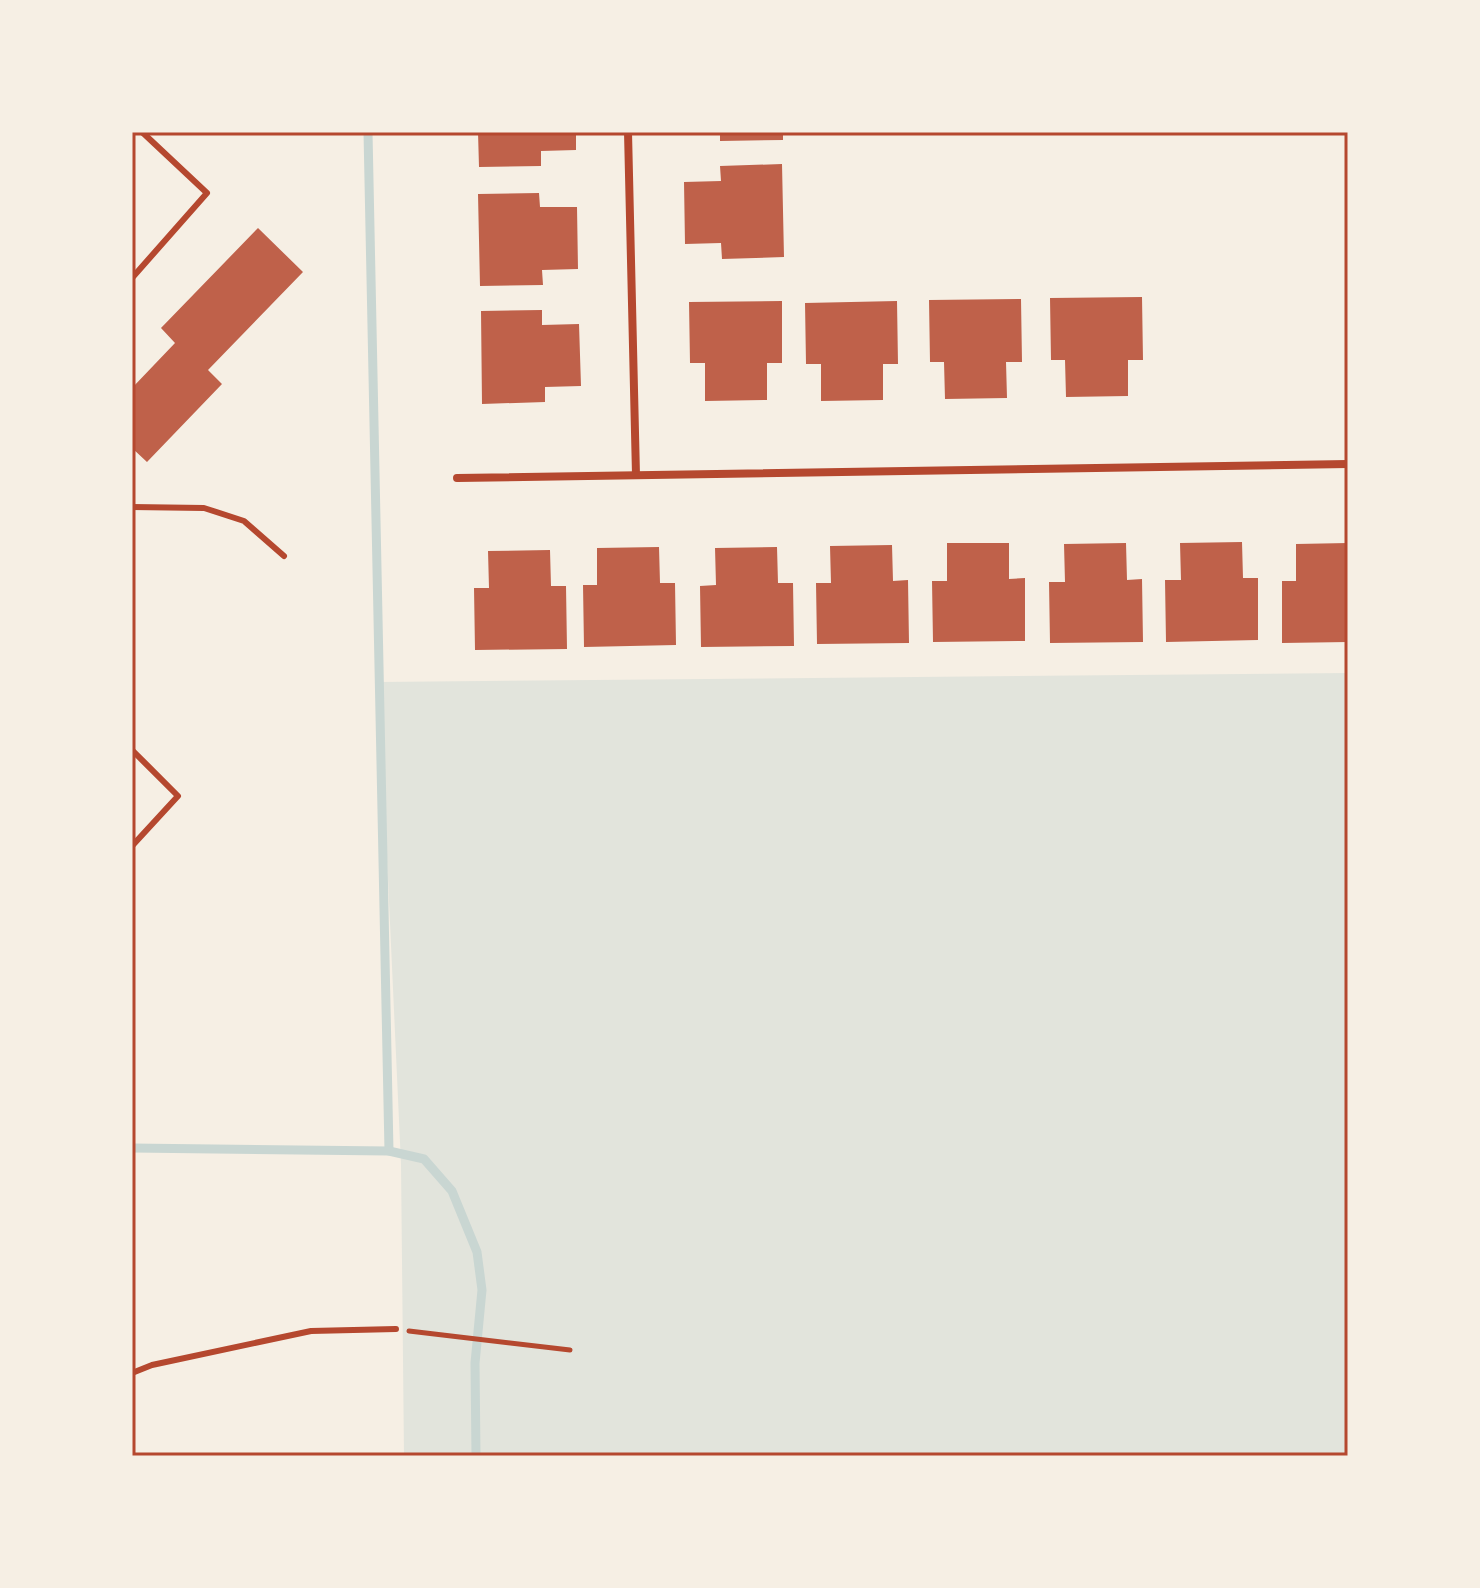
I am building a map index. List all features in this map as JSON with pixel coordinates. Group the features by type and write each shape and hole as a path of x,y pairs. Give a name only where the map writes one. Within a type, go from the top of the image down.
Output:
{"street":[{"path":"628,132 636,475"},
{"path":"457,478 1348,464"}],"lane":[{"path":"132,278 207,193 142,132"},
{"path":"132,507 204,508 244,521 284,556"},
{"path":"132,750 178,796 132,846"},
{"path":"132,1373 152,1365 311,1331 396,1329"}],"path":[{"path":"396,1329 570,1350"}],"shaded area":[{"path":"1348,673 1348,1456 404,1456 401,1164 379,682"}],"building":[{"path":"478,132 576,132 576,150 541,151 541,166 479,167"},
{"path":"720,132 783,132 783,140 720,141"},
{"path":"782,164 784,257 722,259 721,243 685,244 684,182 721,181 720,166"},
{"path":"539,193 540,207 577,207 578,269 542,270 543,285 480,286 478,194"},
{"path":"258,228 303,272 208,370 222,384 147,462 132,448 132,388 175,343 161,328"},
{"path":"1142,297 1143,360 1128,360 1128,396 1066,397 1065,360 1051,360 1050,298"},
{"path":"1021,299 1022,362 1006,362 1007,398 945,399 944,362 930,362 929,300"},
{"path":"782,301 782,363 767,363 767,400 705,401 705,363 690,363 689,302"},
{"path":"897,301 898,364 883,364 883,400 821,401 821,364 806,364 805,303"},
{"path":"542,310 542,325 579,324 581,386 545,387 545,402 482,404 481,311"},
{"path":"1242,542 1243,578 1258,578 1258,640 1166,642 1165,580 1181,580 1180,543"},
{"path":"947,543 1009,543 1009,579 1025,578 1025,641 933,642 932,581 947,581"},
{"path":"1126,543 1127,580 1142,579 1143,642 1050,643 1049,582 1065,582 1064,544"},
{"path":"1348,543 1348,642 1282,643 1282,581 1296,581 1296,544"},
{"path":"892,545 893,581 908,580 909,643 817,644 816,583 831,583 830,546"},
{"path":"659,547 660,583 675,583 676,645 584,647 583,585 597,585 597,548"},
{"path":"777,547 778,583 793,583 794,646 701,647 700,586 716,585 715,548"},
{"path":"550,550 551,586 566,586 567,649 475,650 474,588 489,588 488,551"}],"waterway":[{"path":"368,132 389,1151"},
{"path":"132,1148 389,1151 424,1159 452,1191 477,1252 482,1290 475,1363 476,1456"}]}
